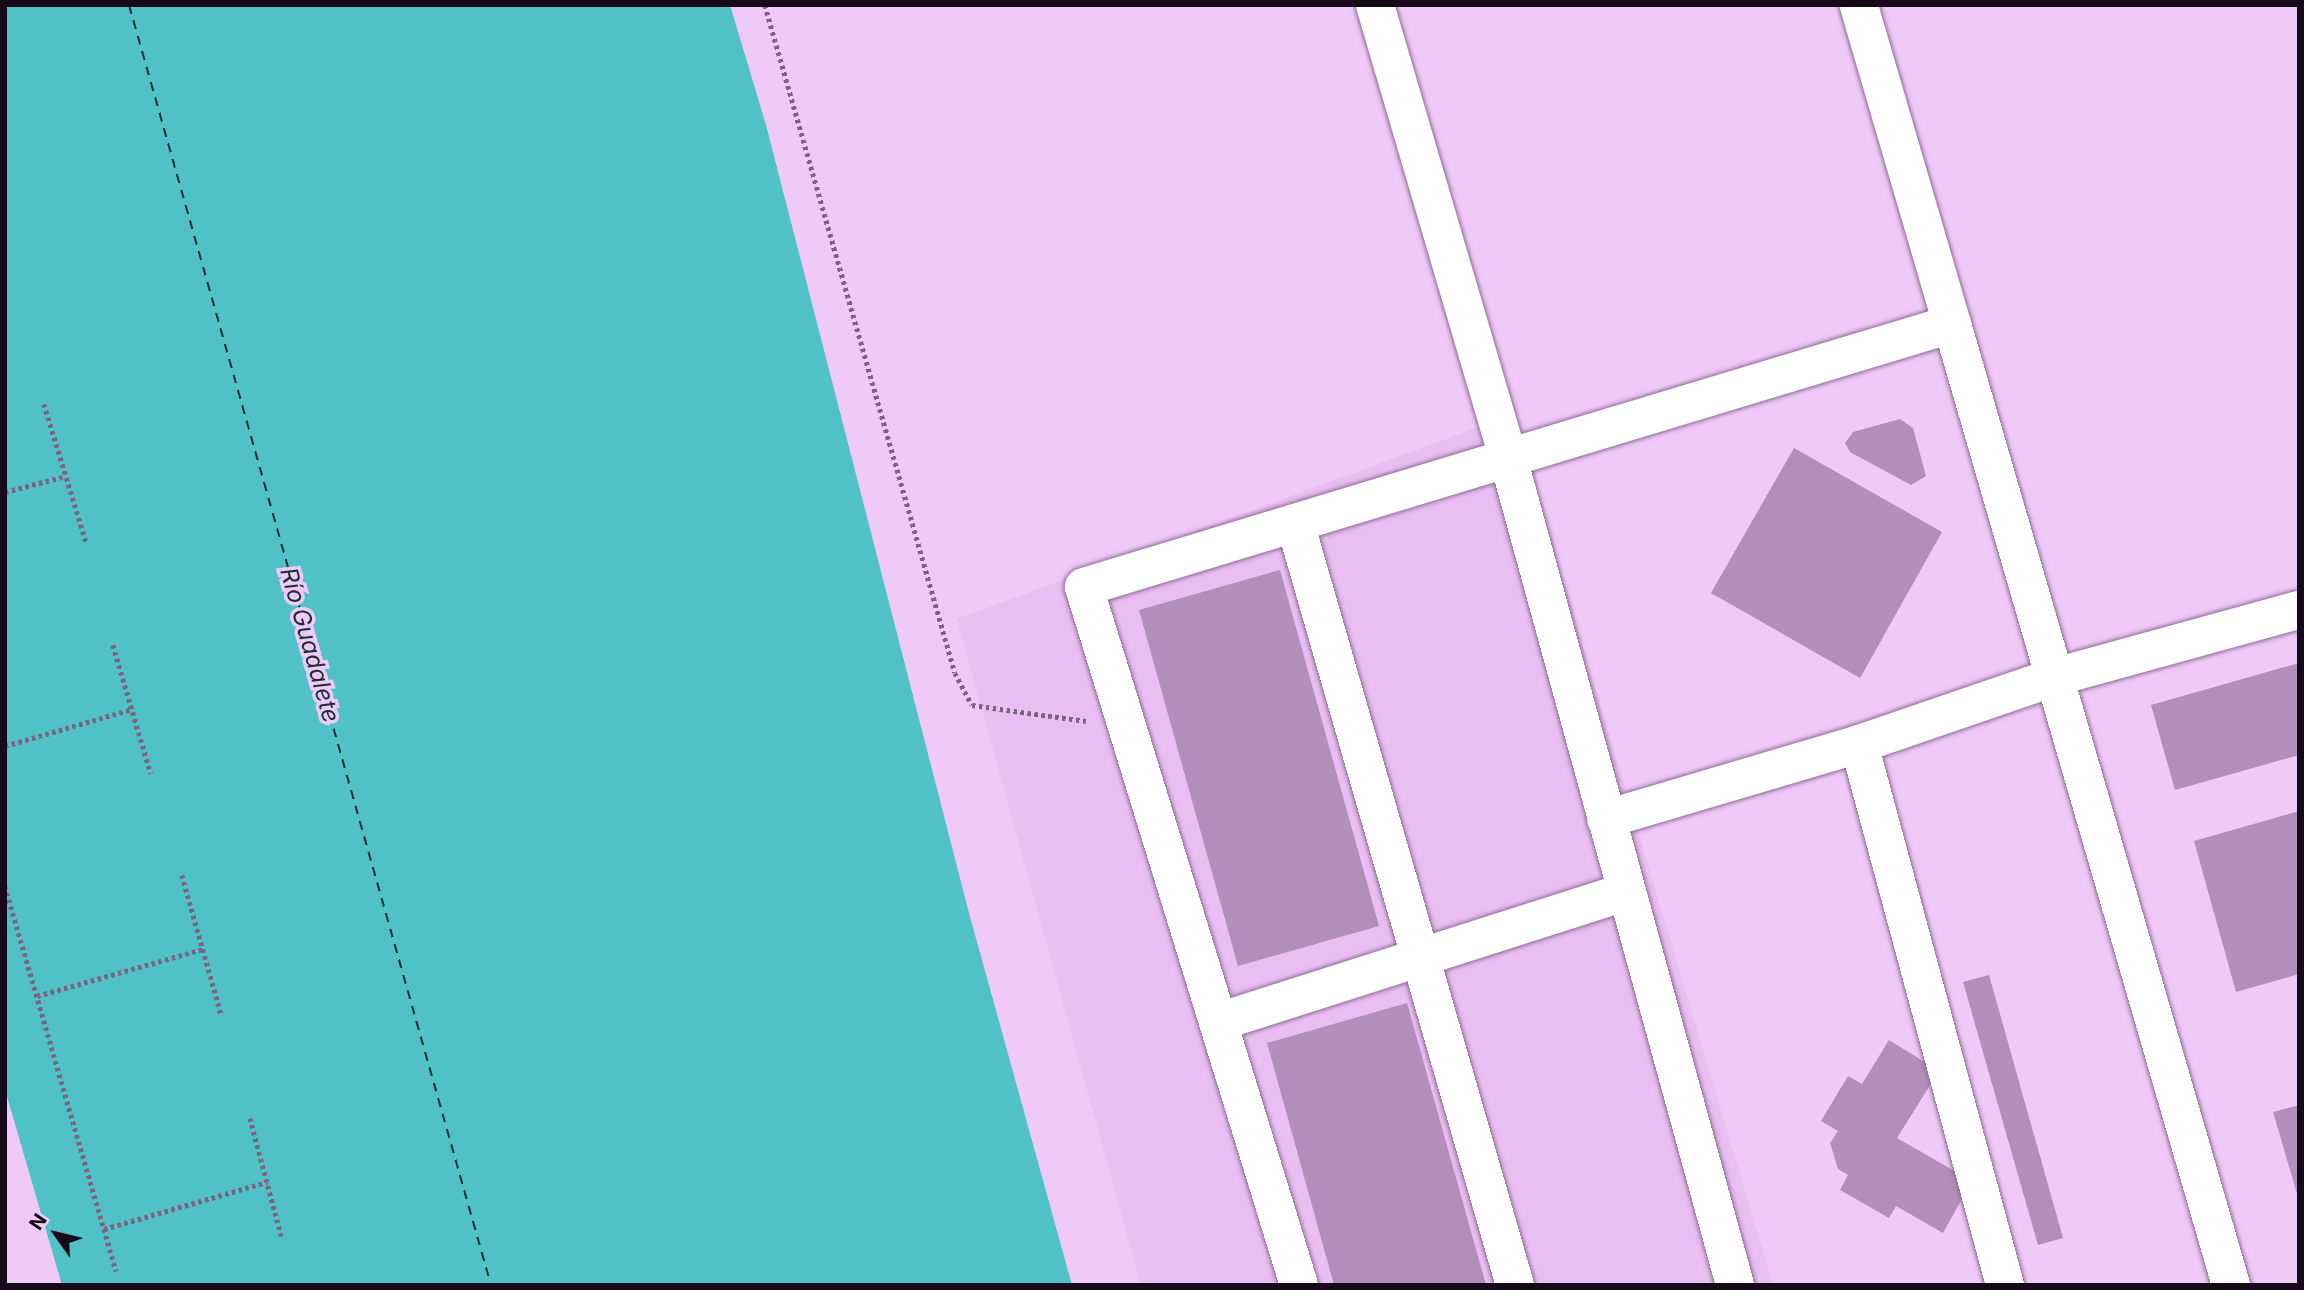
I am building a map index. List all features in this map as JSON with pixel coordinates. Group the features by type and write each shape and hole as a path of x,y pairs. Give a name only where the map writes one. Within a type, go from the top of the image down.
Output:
{"street":[{"path":"1376,5 1508,458 1735,1285"},
{"path":"1858,5 2231,1285"},
{"path":"1298,1285 1221,1021 1084,587 1952,324"},
{"path":"1295,523 1515,1285"},
{"path":"1606,819 1859,744 2054,677 2299,610"},
{"path":"1859,744 2005,1285"},
{"path":"1221,1021 1626,892"}],"path":[{"path":"765,5 955,673 972,705 1128,727"},
{"path":"44,404 87,545"},
{"path":"5,492 66,476"},
{"path":"113,645 151,774"},
{"path":"5,746 132,709"},
{"path":"182,874 221,1014"},
{"path":"5,886 116,1271"},
{"path":"37,996 203,949"},
{"path":"250,1118 282,1238"},
{"path":"104,1229 267,1182"}],"shaded area":[{"path":"1514,414 1773,1285 1141,1285 957,619"}],"water":[{"name":"Río Guadalete","path":"5,5 730,5 766,125 969,913 1072,1285 62,1285 5,1090"}],"building":[{"path":"1900,419 1913,428 1926,476 1911,485 1850,452 1845,443 1853,432"},
{"path":"1794,448 1942,532 1860,678 1711,593"},
{"path":"1280,570 1379,926 1238,966 1139,610"},
{"path":"2299,663 2299,755 2175,790 2151,705"},
{"path":"2299,811 2299,974 2236,992 2194,841"},
{"path":"1989,975 2063,1238 2038,1245 1963,982"},
{"path":"1407,1003 1486,1285 1334,1285 1267,1043"},
{"path":"1889,1040 1939,1071 1897,1138 1972,1181 1943,1233 1896,1206 1889,1218 1840,1190 1848,1175 1838,1169 1830,1143 1838,1131 1821,1121 1848,1076 1862,1084"},
{"path":"2299,1105 2299,1197 2298,1197 2273,1112"}],"ferry route":[{"path":"129,5 491,1285"}]}
